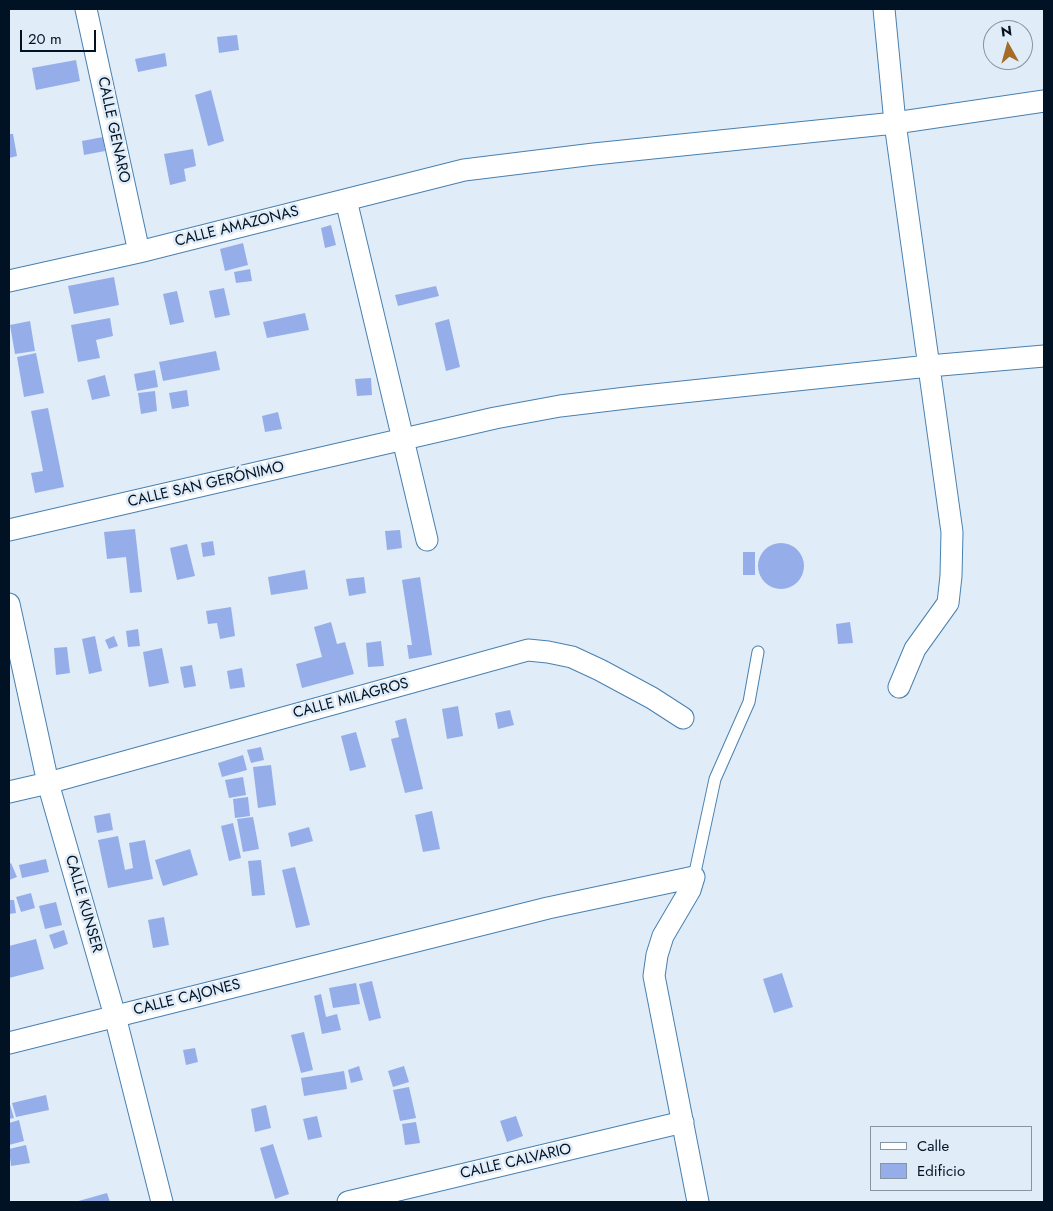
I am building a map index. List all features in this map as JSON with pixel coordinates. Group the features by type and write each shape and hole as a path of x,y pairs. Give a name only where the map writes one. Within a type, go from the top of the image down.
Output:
{"street":[{"name":"CALLE GENARO","path":"86,9 139,252"},
{"path":"884,9 895,123 952,532 948,603 915,649 899,687"},
{"name":"CALLE AMAZONAS","path":"9,281 139,252 464,170 594,154 895,123 1044,102"},
{"path":"346,200 427,540"},
{"name":"CALLE SAN GERÓNIMO","path":"9,530 495,418 560,406 928,366 1044,356"},
{"name":"CALLE KUNSER","path":"9,604 48,782 115,1016 162,1202"},
{"name":"CALLE MILAGROS","path":"9,792 528,650 572,657 635,688 683,718"},
{"path":"694,877 690,890 663,936 657,955 654,976 698,1202"},
{"name":"CALLE CAJONES","path":"9,1043 548,908 694,877"},
{"name":"CALLE CALVARIO","path":"348,1202 683,1122"}],"lane":[{"path":"694,877 715,779 749,702 758,652"}],"building":[{"path":"237,35 239,50 219,53 217,37"},
{"path":"165,53 167,66 138,72 135,59"},
{"path":"76,60 80,81 36,90 32,68"},
{"path":"211,90 224,141 208,146 195,95"},
{"path":"9,134 13,134 17,156 9,158"},
{"path":"103,137 105,151 84,155 82,141"},
{"path":"193,149 196,166 184,169 186,181 170,185 164,154"},
{"path":"331,225 336,245 325,248 321,228"},
{"path":"243,243 248,265 225,271 220,249"},
{"path":"250,269 252,281 236,283 234,272"},
{"path":"114,277 119,305 74,314 68,286"},
{"path":"436,286 439,296 398,306 395,295"},
{"path":"224,288 230,315 215,318 209,291"},
{"path":"177,291 184,322 170,325 163,294"},
{"path":"305,313 309,330 267,338 263,322"},
{"path":"110,318 113,336 96,340 100,358 78,362 71,325"},
{"path":"449,319 460,367 446,371 435,323"},
{"path":"30,321 35,351 15,354 10,325"},
{"path":"216,351 220,370 163,381 159,362"},
{"path":"36,353 44,393 24,397 17,357"},
{"path":"155,370 158,387 137,391 134,374"},
{"path":"105,375 110,396 92,400 87,380"},
{"path":"371,378 372,395 357,396 355,379"},
{"path":"187,390 189,406 172,409 169,393"},
{"path":"155,391 157,411 141,414 138,393"},
{"path":"48,408 64,487 35,493 31,473 43,471 31,411"},
{"path":"278,412 282,429 265,432 262,416"},
{"path":"135,529 142,592 130,593 126,557 107,559 104,532"},
{"path":"400,530 402,548 387,550 385,531"},
{"path":"213,541 215,555 203,557 201,543"},
{"path":"776,543 786,543 800,553 804,566 800,579 794,585 786,589 776,589 762,579 758,571 758,561 768,547"},
{"path":"187,544 195,576 177,580 170,548"},
{"path":"743,552 755,552 755,575 743,575"},
{"path":"305,570 308,589 271,595 268,577"},
{"path":"364,577 366,593 349,596 346,579"},
{"path":"420,577 432,655 409,659 407,645 412,645 402,580"},
{"path":"231,607 235,636 220,639 217,623 208,624 206,611"},
{"path":"331,622 337,644 345,642 354,674 302,688 296,664 322,657 314,627"},
{"path":"850,622 853,643 838,644 836,624"},
{"path":"138,629 140,646 128,647 126,631"},
{"path":"95,636 102,671 89,674 82,639"},
{"path":"114,636 118,646 109,649 105,640"},
{"path":"381,641 384,666 368,667 366,643"},
{"path":"67,647 70,673 56,675 54,648"},
{"path":"162,648 169,683 149,687 143,652"},
{"path":"192,665 196,686 184,688 180,667"},
{"path":"242,668 245,687 230,689 227,671"},
{"path":"458,706 463,736 447,739 442,709"},
{"path":"510,710 514,725 498,729 495,713"},
{"path":"406,718 423,789 405,793 391,739 399,737 395,721"},
{"path":"356,732 366,767 350,771 341,736"},
{"path":"261,747 264,760 251,763 247,750"},
{"path":"243,755 247,770 222,777 218,763"},
{"path":"271,765 276,805 258,808 253,767"},
{"path":"243,777 246,795 229,798 225,780"},
{"path":"248,797 250,816 235,818 233,799"},
{"path":"432,811 440,849 423,852 415,815"},
{"path":"110,813 113,830 97,833 94,816"},
{"path":"253,817 259,849 243,852 237,819"},
{"path":"233,823 241,858 229,861 221,826"},
{"path":"309,827 313,841 291,847 288,833"},
{"path":"118,836 125,870 133,868 129,843 145,840 153,879 108,888 98,840"},
{"path":"190,849 198,875 163,886 155,860"},
{"path":"46,859 49,872 22,878 19,865"},
{"path":"261,860 265,895 252,896 248,861"},
{"path":"11,863 17,877 9,880 9,864"},
{"path":"295,867 310,925 296,928 282,870"},
{"path":"31,893 35,908 21,912 16,897"},
{"path":"9,900 14,900 16,913 9,914"},
{"path":"56,902 62,925 45,929 39,906"},
{"path":"164,917 169,945 153,948 148,920"},
{"path":"64,930 68,944 54,949 49,935"},
{"path":"36,939 44,969 9,978 9,946"},
{"path":"782,973 793,1007 774,1013 763,979"},
{"path":"372,981 381,1018 369,1021 359,984"},
{"path":"356,983 360,1004 333,1008 329,988"},
{"path":"321,994 326,1017 337,1014 341,1030 322,1034 314,996"},
{"path":"304,1032 313,1070 301,1073 291,1035"},
{"path":"195,1048 198,1062 186,1065 183,1050"},
{"path":"359,1066 363,1080 351,1083 348,1070"},
{"path":"404,1066 409,1082 393,1087 388,1071"},
{"path":"344,1071 347,1089 304,1096 301,1078"},
{"path":"409,1087 416,1118 400,1121 393,1090"},
{"path":"46,1095 49,1110 16,1117 12,1103"},
{"path":"9,1101 14,1118 9,1119"},
{"path":"266,1105 271,1128 255,1132 251,1109"},
{"path":"317,1116 322,1137 308,1140 303,1119"},
{"path":"516,1116 523,1136 507,1142 500,1121"},
{"path":"19,1120 24,1141 9,1145 9,1123"},
{"path":"416,1122 420,1143 405,1145 402,1124"},
{"path":"273,1144 289,1194 275,1199 260,1148"},
{"path":"26,1145 30,1163 11,1166 9,1149"},
{"path":"107,1193 110,1202 75,1202"}]}
